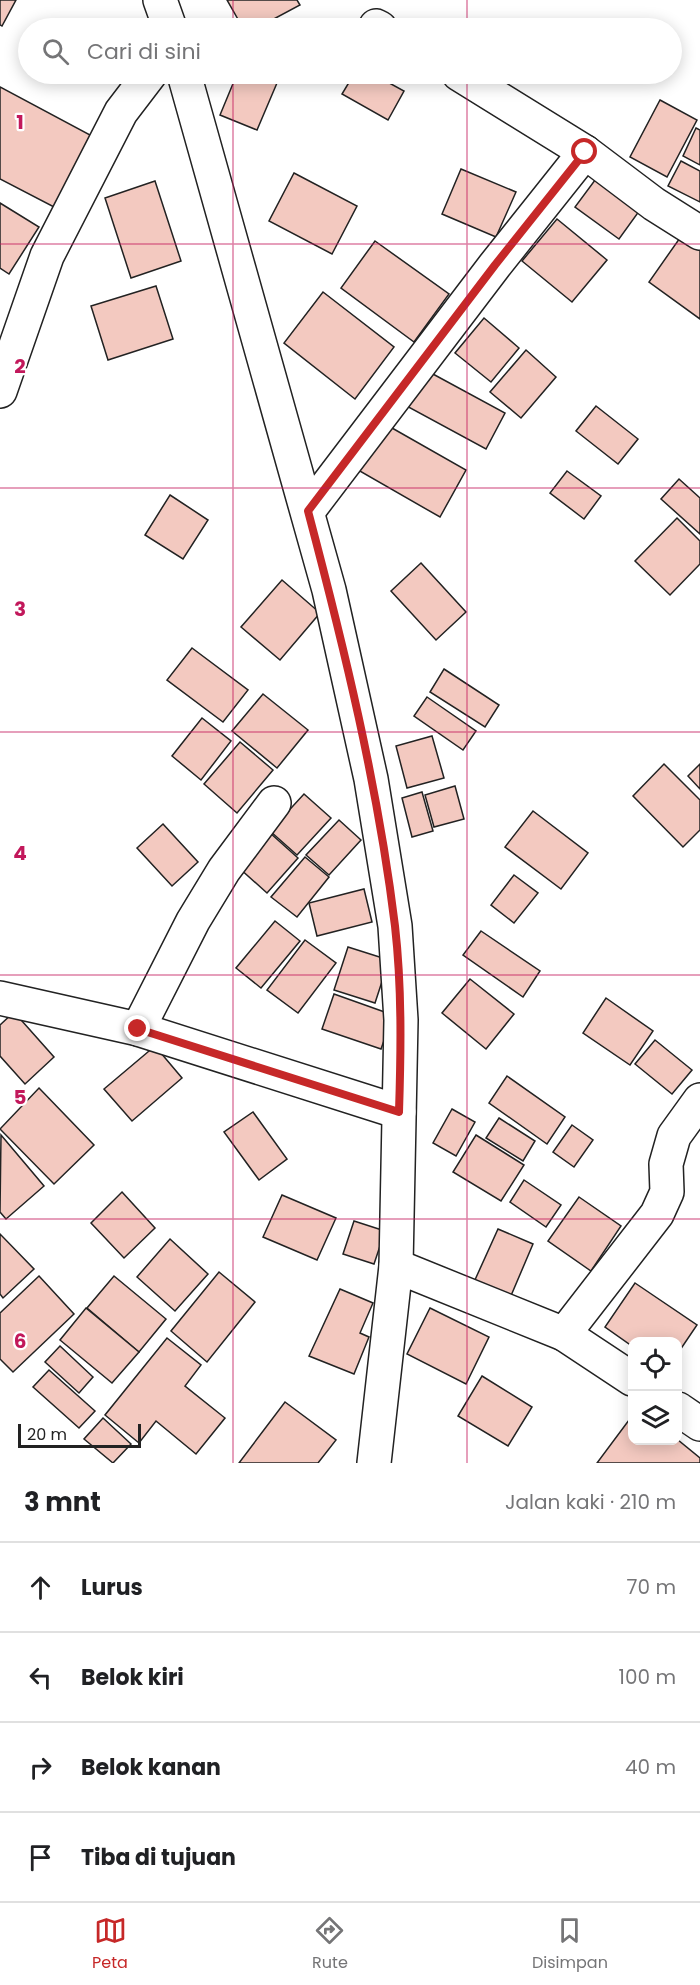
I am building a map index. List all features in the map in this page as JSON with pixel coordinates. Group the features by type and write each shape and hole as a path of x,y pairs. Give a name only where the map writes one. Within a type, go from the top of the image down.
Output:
{"street":[{"path":"159,0 166,18"},
{"path":"0,391 47,256 121,112 142,84"},
{"path":"187,84 329,590 371,779 395,926 401,1020 396,1266 374,1463"},
{"path":"475,84 585,152 654,204 700,233"},
{"path":"308,511 495,265 585,152"},
{"path":"138,1029 193,921 224,870 274,803"},
{"path":"0,998 138,1029 399,1112"},
{"path":"564,1335 657,1214 667,1192 666,1164 674,1136 700,1100"},
{"path":"396,1266 564,1335 628,1376"},
{"path":"682,1412 700,1424"}],"building":[{"path":"0,0 16,0 2,26 0,25"},
{"path":"227,0 297,0 300,5 276,18 237,18"},
{"path":"233,84 277,84 257,130 220,115"},
{"path":"348,84 391,84 404,91 388,120 342,94"},
{"path":"0,87 92,136 54,207 0,179"},
{"path":"660,100 697,120 667,177 630,157"},
{"path":"696,128 700,130 700,165 683,156"},
{"path":"681,161 700,171 700,202 668,186"},
{"path":"461,169 516,192 496,237 442,214"},
{"path":"601,172 645,203 619,239 575,207"},
{"path":"294,173 357,206 332,254 269,221"},
{"path":"155,181 181,261 131,278 105,198"},
{"path":"0,203 39,227 9,274 0,268"},
{"path":"557,219 607,260 572,302 522,261"},
{"path":"682,235 700,247 700,319 649,282"},
{"path":"375,241 449,294 414,342 341,288"},
{"path":"156,286 173,339 108,360 91,306"},
{"path":"323,292 394,347 355,399 284,343"},
{"path":"484,318 519,348 491,382 455,353"},
{"path":"526,350 556,377 521,418 490,392"},
{"path":"420,367 505,413 486,449 401,403"},
{"path":"596,406 638,439 618,464 576,431"},
{"path":"385,424 466,470 440,517 358,470"},
{"path":"567,471 601,496 584,519 550,493"},
{"path":"679,479 700,498 700,534 661,499"},
{"path":"170,495 208,520 183,559 145,535"},
{"path":"677,518 700,541 700,564 670,595 635,561"},
{"path":"421,563 466,612 436,640 391,591"},
{"path":"282,580 320,613 280,660 241,627"},
{"path":"192,648 248,690 223,722 167,680"},
{"path":"444,669 499,705 485,727 430,692"},
{"path":"263,694 308,730 277,768 232,731"},
{"path":"427,697 476,731 463,750 414,716"},
{"path":"202,718 231,741 201,780 172,756"},
{"path":"432,736 444,778 407,788 396,746"},
{"path":"240,742 273,770 237,813 204,784"},
{"path":"664,764 700,800 700,830 683,847 633,796"},
{"path":"700,764 700,789 688,776"},
{"path":"455,786 464,819 434,827 425,795"},
{"path":"422,792 433,831 412,837 402,798"},
{"path":"304,794 331,818 297,855 270,831"},
{"path":"533,811 588,853 561,889 505,847"},
{"path":"339,820 361,840 329,875 306,855"},
{"path":"163,824 198,862 172,886 137,848"},
{"path":"269,832 298,858 267,893 238,867"},
{"path":"305,857 329,877 297,917 271,897"},
{"path":"514,875 538,893 514,923 491,905"},
{"path":"364,889 372,922 317,936 309,903"},
{"path":"275,921 300,941 261,988 236,968"},
{"path":"481,931 540,971 523,997 463,955"},
{"path":"305,940 336,963 298,1013 267,990"},
{"path":"348,947 389,960 375,1003 334,990"},
{"path":"470,979 514,1014 486,1049 442,1013"},
{"path":"334,994 393,1015 381,1049 322,1029"},
{"path":"606,998 653,1031 630,1065 583,1033"},
{"path":"14,1012 54,1057 25,1084 0,1056 0,1025"},
{"path":"655,1040 692,1070 672,1094 635,1064"},
{"path":"155,1046 182,1078 132,1121 104,1089"},
{"path":"507,1076 565,1117 547,1144 489,1103"},
{"path":"39,1088 94,1145 54,1184 0,1129"},
{"path":"452,1109 475,1122 456,1156 433,1143"},
{"path":"253,1112 287,1159 259,1180 224,1132"},
{"path":"499,1118 535,1141 523,1161 486,1138"},
{"path":"572,1125 593,1140 574,1167 553,1152"},
{"path":"1,1135 44,1186 6,1219 0,1212"},
{"path":"476,1135 524,1165 501,1201 453,1172"},
{"path":"524,1180 561,1205 546,1227 510,1202"},
{"path":"122,1192 155,1228 124,1258 91,1223"},
{"path":"282,1195 336,1218 317,1260 263,1237"},
{"path":"579,1197 621,1226 591,1271 548,1241"},
{"path":"354,1221 385,1231 374,1264 343,1254"},
{"path":"498,1229 533,1244 510,1298 474,1282"},
{"path":"0,1234 34,1269 3,1298 0,1294"},
{"path":"170,1239 208,1274 175,1311 137,1277"},
{"path":"219,1272 255,1302 207,1362 171,1331"},
{"path":"39,1276 74,1314 13,1372 0,1359 0,1313"},
{"path":"114,1276 166,1319 139,1352 87,1308"},
{"path":"635,1283 697,1325 682,1347 682,1337 628,1337 628,1343 605,1327"},
{"path":"340,1289 373,1303 360,1333 369,1337 354,1374 309,1356"},
{"path":"86,1308 139,1352 112,1383 60,1340"},
{"path":"430,1308 489,1337 466,1384 407,1354"},
{"path":"167,1338 201,1365 185,1386 225,1418 196,1454 156,1421 139,1443 105,1415"},
{"path":"60,1346 93,1377 79,1393 45,1362"},
{"path":"49,1370 95,1411 79,1428 33,1387"},
{"path":"482,1376 532,1407 508,1446 458,1416"},
{"path":"285,1402 336,1440 318,1463 239,1463"},
{"path":"103,1418 131,1444 113,1463 84,1439"},
{"path":"628,1421 628,1445 682,1443 700,1458 700,1463 597,1463"}],"route":[{"path":"138,1029 399,1112 401,1020 395,926 371,779 329,590 308,511 495,265 585,152"}]}
